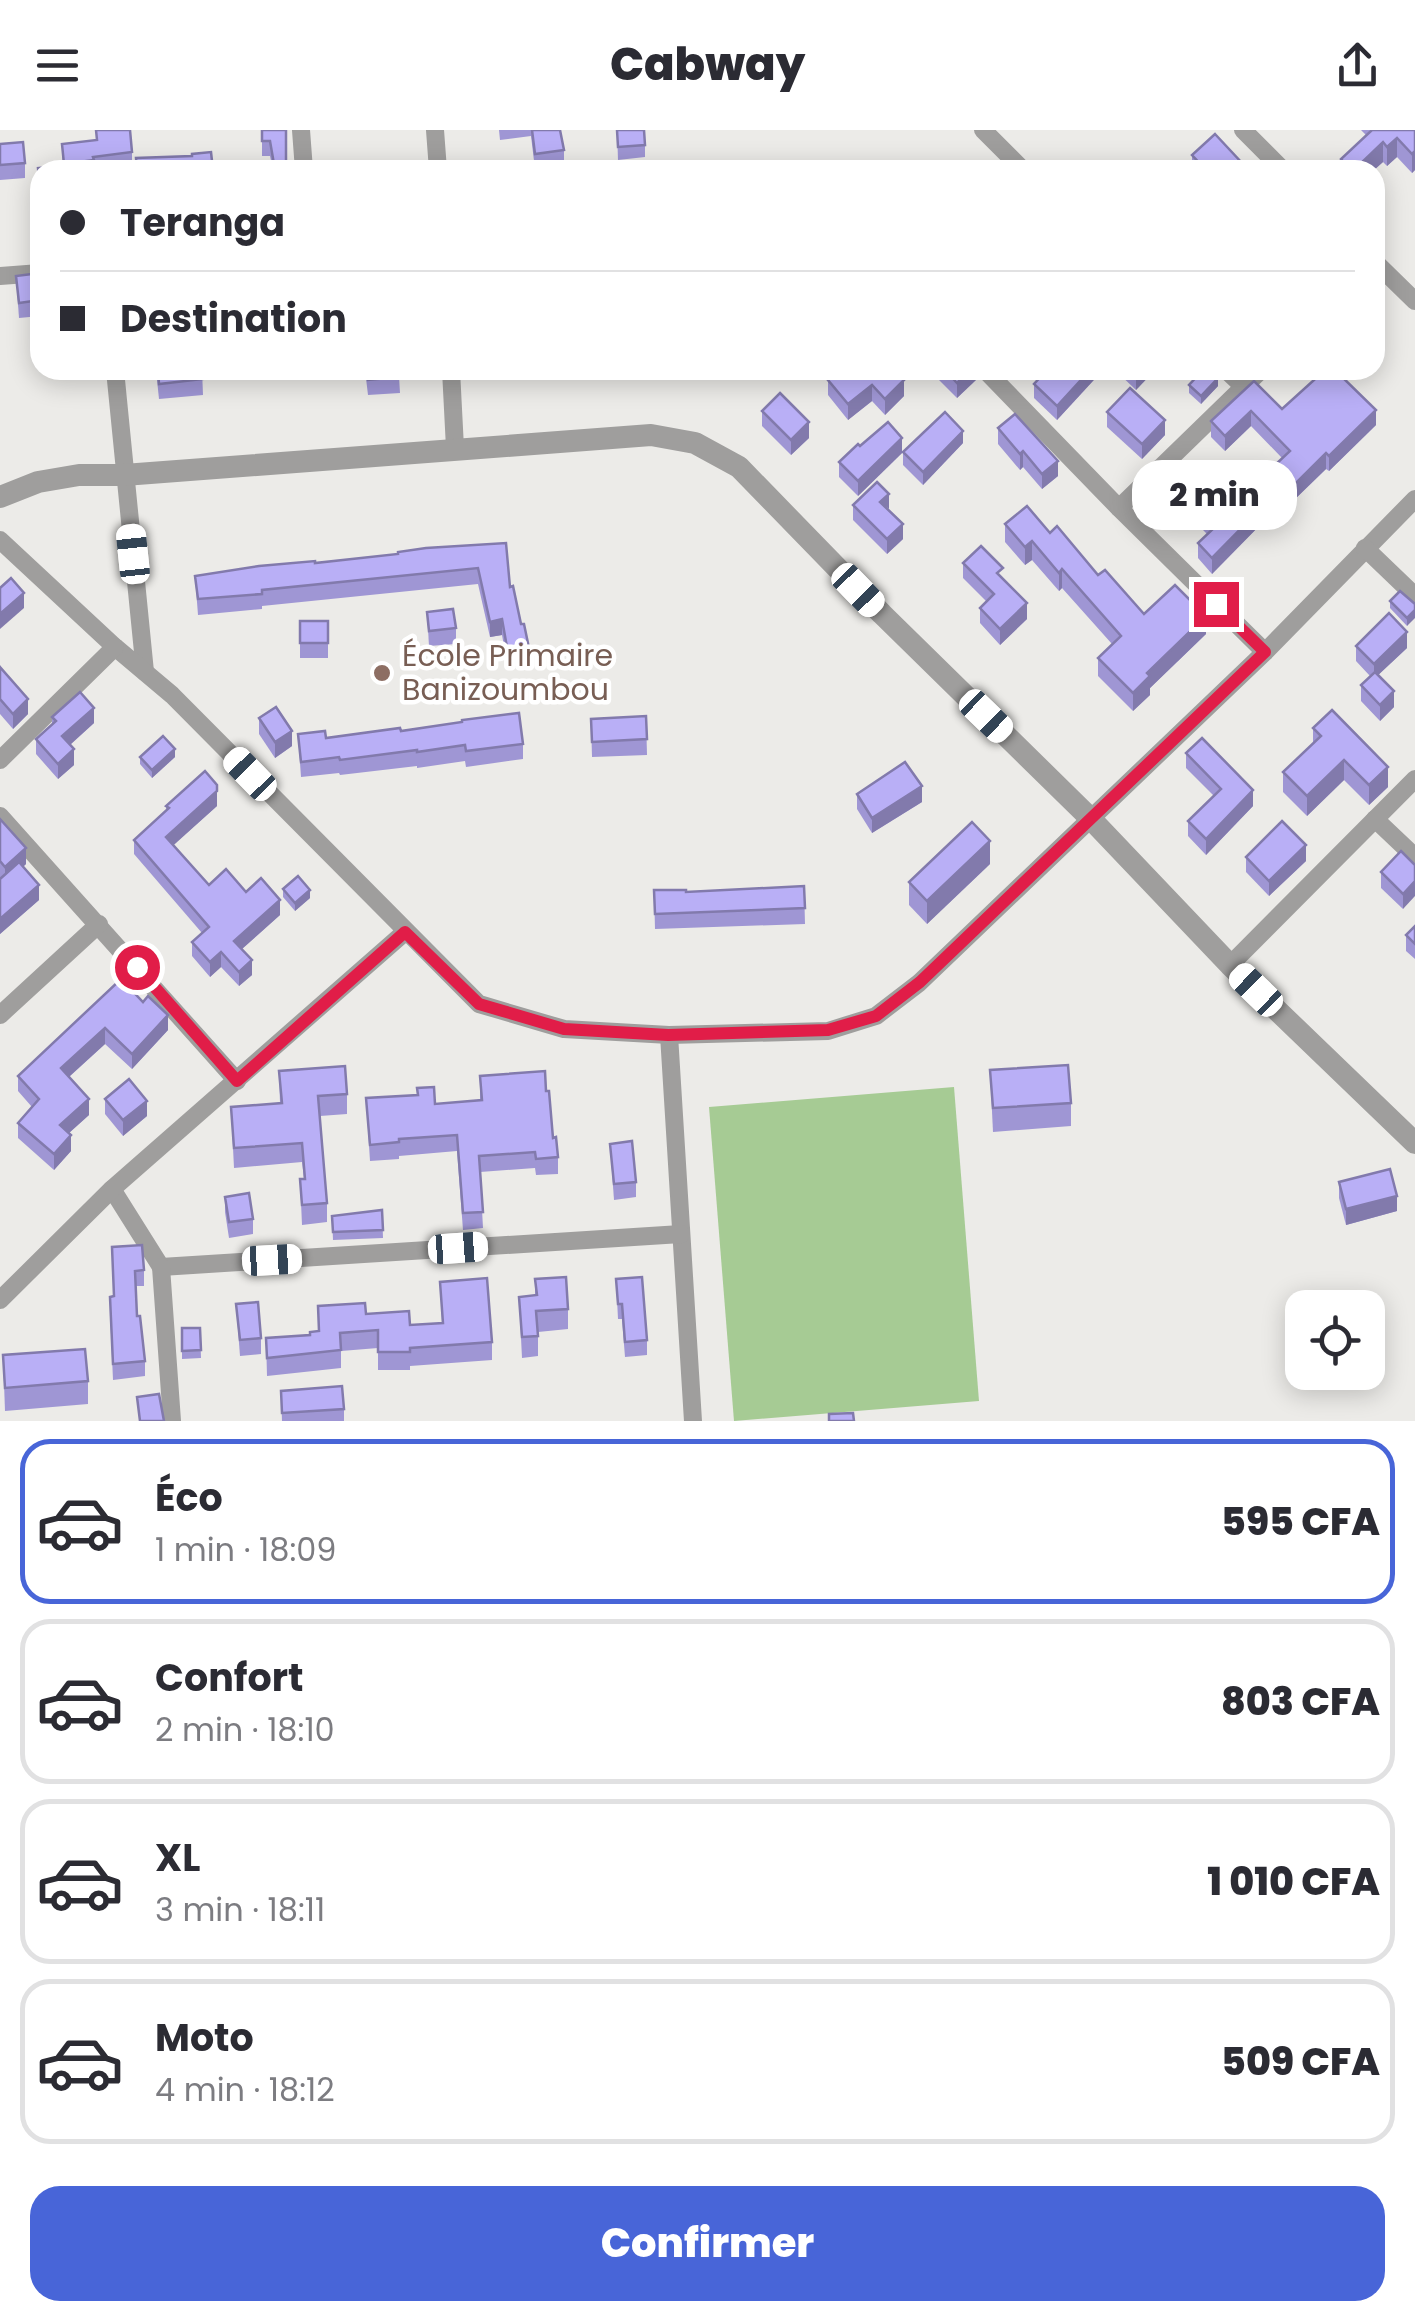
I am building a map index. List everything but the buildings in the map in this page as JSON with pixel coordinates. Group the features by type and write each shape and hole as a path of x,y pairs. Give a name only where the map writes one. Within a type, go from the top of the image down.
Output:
{"street":[{"path":"301,130 303,160"},
{"path":"435,130 437,160"},
{"path":"983,130 1013,160"},
{"path":"1242,130 1273,160"},
{"path":"1385,272 1415,301"},
{"path":"0,276 30,274"},
{"path":"116,380 145,672"},
{"path":"451,380 455,448"},
{"path":"995,380 1265,652"},
{"path":"1237,380 1244,387"},
{"path":"1119,508 1251,380"},
{"path":"0,497 38,482 79,476 651,435 695,443 739,467 1091,819 1230,966 1415,1143"},
{"path":"0,540 172,695 479,1004 564,1029 668,1035 828,1030 876,1016 920,982 1091,819 1265,652 1415,499"},
{"path":"1365,548 1415,596"},
{"path":"0,760 115,646"},
{"path":"1230,966 1415,779"},
{"path":"0,816 237,1081"},
{"path":"1375,820 1415,857"},
{"path":"0,1015 100,924"},
{"path":"0,1300 112,1189 405,932"},
{"path":"668,1035 693,1420 672,1421"},
{"path":"112,1189 161,1267 172,1421"},
{"path":"161,1267 681,1234"}],"green space":[{"path":"954,1087 979,1401 734,1421 709,1107"}],"place":[{"name":"École Primaire Banizoumbou","path":"382,673"}],"route":[{"path":"137,967 237,1081 405,932 479,1004 564,1029 668,1035 828,1030 876,1016 920,982 1265,652 1216,604"}]}
